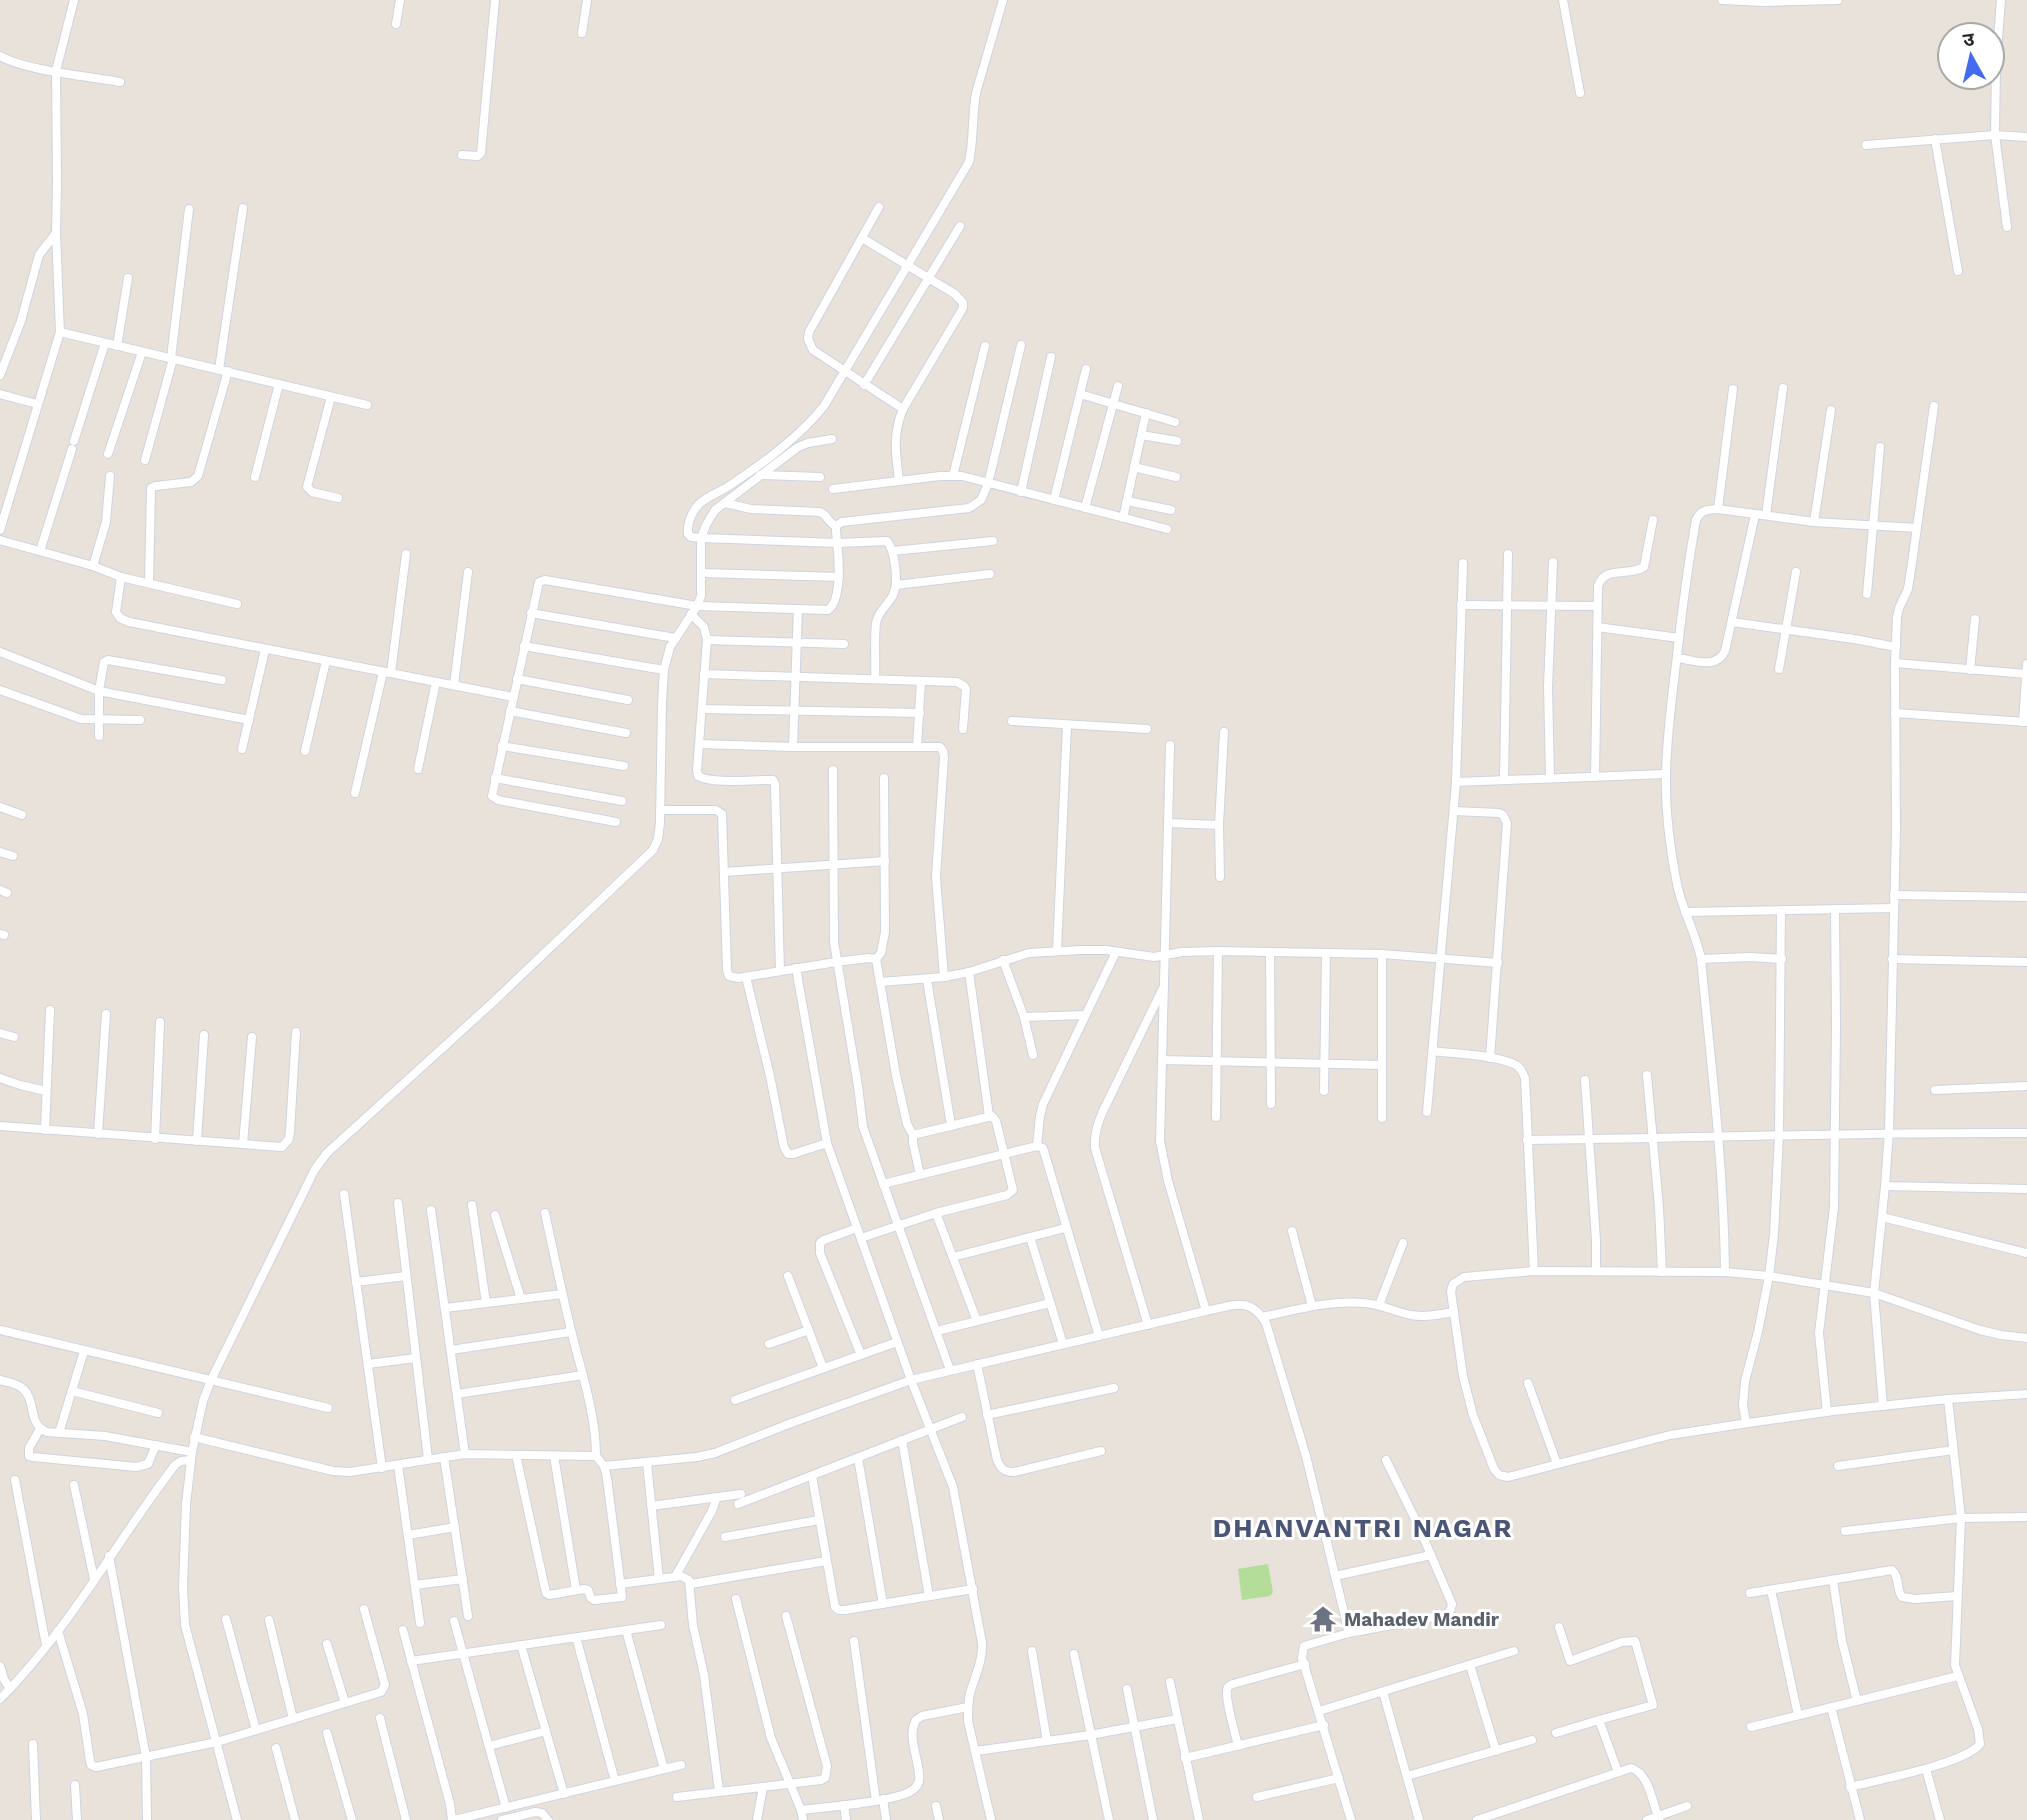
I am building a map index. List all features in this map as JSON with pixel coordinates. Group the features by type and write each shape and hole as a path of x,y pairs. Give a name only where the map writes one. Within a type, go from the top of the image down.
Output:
{"street":[{"path":"0,530 61,332 55,233 56,71 75,0"},
{"path":"396,24 400,0"},
{"path":"462,155 478,156 481,153 495,0"},
{"path":"582,33 587,0"},
{"path":"875,679 876,624 878,615 894,592 895,584 890,543 884,540 837,543 691,537 687,529 688,521 701,503 732,484 798,434 824,406 969,162 976,93 1003,0"},
{"path":"1563,0 1580,93"},
{"path":"1722,0 1838,0"},
{"path":"2001,0 1994,135 2007,227"},
{"path":"0,56 9,61 120,82"},
{"path":"1866,145 1994,135 2027,137"},
{"path":"1935,139 1958,271"},
{"path":"879,207 808,339 813,350 902,409"},
{"path":"149,583 151,488 156,485 191,482 198,476 223,370 243,208"},
{"path":"145,460 172,359 188,209"},
{"path":"864,385 960,226"},
{"path":"0,375 21,321 39,255 55,233"},
{"path":"862,238 960,298 963,303 963,308 902,409 895,432 899,481"},
{"path":"117,346 128,278"},
{"path":"61,332 367,405"},
{"path":"40,551 105,343"},
{"path":"836,526 842,522 970,508 981,500 988,484 1021,345"},
{"path":"953,476 985,346"},
{"path":"108,454 142,352"},
{"path":"1021,492 1051,357"},
{"path":"1054,500 1086,369"},
{"path":"255,477 279,384"},
{"path":"1085,508 1118,386"},
{"path":"1766,515 1783,388"},
{"path":"1718,509 1733,389"},
{"path":"0,394 37,404"},
{"path":"1080,394 1174,422"},
{"path":"331,397 307,486 312,492 338,498"},
{"path":"1883,1406 1874,1293 1889,1132 1897,617 1908,589 1934,406"},
{"path":"1814,522 1831,410"},
{"path":"1124,518 1146,413"},
{"path":"1140,435 1177,441"},
{"path":"237,1820 185,1625 183,1588 191,1456 211,1380 315,1169 327,1153 491,1004 653,850 658,839 660,810 662,703 666,657 701,596 701,538 706,525 715,510 798,447 832,439"},
{"path":"1867,594 1880,447"},
{"path":"1134,467 1176,477"},
{"path":"760,475 820,477"},
{"path":"93,566 106,522 110,476"},
{"path":"833,489 962,476 1167,529"},
{"path":"1127,501 1171,510"},
{"path":"724,503 751,509 820,512 836,526"},
{"path":"1725,1272 1725,1216 1719,1137 1701,959 1676,883 1665,774 1679,638 1696,520 1699,513 1718,509 1814,522 1917,528"},
{"path":"1677,658 1717,662 1726,651 1755,515"},
{"path":"1595,776 1598,586 1604,575 1644,567 1653,520"},
{"path":"616,822 494,799 492,793 538,582 545,580 694,610 828,610 833,607 839,577 836,526"},
{"path":"0,540 93,566 121,577 237,604"},
{"path":"893,551 993,541"},
{"path":"355,793 387,673 406,554"},
{"path":"1504,780 1508,554"},
{"path":"1550,778 1548,687 1553,562"},
{"path":"1427,1112 1456,782 1463,563"},
{"path":"454,685 468,572"},
{"path":"1779,669 1796,572"},
{"path":"702,573 839,577"},
{"path":"895,584 990,574"},
{"path":"121,577 116,612 120,618 129,622 513,697"},
{"path":"1461,605 1597,606"},
{"path":"793,747 798,609"},
{"path":"694,610 704,627 707,640 698,776 704,779 773,780 780,971"},
{"path":"531,613 675,638"},
{"path":"1970,670 1975,619"},
{"path":"1732,622 1896,647"},
{"path":"1597,627 1679,638"},
{"path":"707,640 844,644"},
{"path":"524,646 664,670"},
{"path":"242,748 265,650"},
{"path":"0,652 99,691 248,720"},
{"path":"99,736 99,691 104,662 108,660 222,680"},
{"path":"305,751 326,661"},
{"path":"1895,663 2027,674"},
{"path":"1895,713 2025,722 2027,664"},
{"path":"704,674 957,682 966,690 963,729"},
{"path":"517,679 628,700"},
{"path":"917,746 921,681"},
{"path":"418,769 436,682"},
{"path":"0,690 81,719 140,720"},
{"path":"702,709 919,713"},
{"path":"510,711 626,733"},
{"path":"1012,721 1147,729"},
{"path":"1057,951 1067,725"},
{"path":"1220,877 1219,825 1224,732"},
{"path":"699,744 940,747 944,757 936,877 944,977"},
{"path":"1170,745 1160,1141 1181,1229 1206,1311"},
{"path":"502,746 624,766"},
{"path":"833,770 834,942 863,1127 950,1370"},
{"path":"1456,782 1665,774"},
{"path":"495,778 622,801"},
{"path":"876,959 881,953 885,932 884,778"},
{"path":"0,807 22,815"},
{"path":"660,810 720,811 723,820 729,976 746,977 836,962 876,959"},
{"path":"1454,811 1499,813 1506,818 1493,1059"},
{"path":"1168,823 1219,825"},
{"path":"0,852 13,856"},
{"path":"724,872 885,861"},
{"path":"1894,895 2027,897"},
{"path":"1685,912 1894,908"},
{"path":"1826,1412 1819,1333 1834,1206 1835,909"},
{"path":"1746,1423 1743,1405 1745,1381 1758,1332 1774,1234 1779,1135 1781,910"},
{"path":"881,982 927,980 969,972 1029,953 1057,951 1121,952 1143,956 1218,951 1382,954 1498,963"},
{"path":"1216,1117 1218,951"},
{"path":"1037,1146 1043,1104 1085,1015 1121,952"},
{"path":"1270,952 1271,1104"},
{"path":"1324,1091 1325,953"},
{"path":"1382,954 1382,1118"},
{"path":"876,959 898,1087 906,1124 913,1135 919,1175"},
{"path":"1701,959 1782,959"},
{"path":"1892,959 2027,962"},
{"path":"1003,960 1024,1017 1033,1055"},
{"path":"796,968 827,1143 897,1342 953,1487 973,1589 982,1653 968,1707 968,1721 991,1820"},
{"path":"969,972 989,1116"},
{"path":"746,977 784,1147 788,1154 793,1154 827,1143"},
{"path":"927,980 951,1125"},
{"path":"1148,1325 1094,1138 1104,1109 1163,987"},
{"path":"44,1130 50,1010"},
{"path":"98,1134 106,1014"},
{"path":"1024,1017 1085,1015"},
{"path":"155,1139 160,1021"},
{"path":"0,1032 14,1037"},
{"path":"0,1126 282,1147 289,1139 296,1032"},
{"path":"197,1142 204,1035"},
{"path":"243,1144 252,1037"},
{"path":"1433,1051 1508,1062 1522,1070 1525,1078 1534,1271"},
{"path":"1162,1060 1381,1065"},
{"path":"1647,1075 1662,1272"},
{"path":"0,1078 46,1091"},
{"path":"1585,1080 1597,1240 1595,1272"},
{"path":"1935,1090 2027,1086"},
{"path":"861,1238 936,1213 1011,1193 1012,1185 996,1121 992,1116 913,1135"},
{"path":"1527,1140 1889,1132 2027,1133"},
{"path":"883,1185 1037,1146 1043,1148 1099,1336"},
{"path":"1885,1186 2027,1189"},
{"path":"344,1194 382,1468"},
{"path":"398,1203 428,1459"},
{"path":"472,1205 486,1303"},
{"path":"431,1210 465,1454"},
{"path":"516,1455 546,1593 549,1595 588,1590 594,1600 622,1597 604,1466 596,1456 594,1428 583,1375 545,1213"},
{"path":"936,1213 977,1321"},
{"path":"495,1215 521,1299"},
{"path":"1882,1217 2027,1253"},
{"path":"857,1227 824,1240 819,1246 861,1355"},
{"path":"953,1257 1065,1228"},
{"path":"1292,1231 1312,1307"},
{"path":"1030,1237 1063,1345"},
{"path":"1379,1305 1402,1243"},
{"path":"2027,1338 1980,1330 1874,1293 1769,1276 1725,1272 1534,1271 1464,1277 1453,1284 1451,1292 1463,1376 1473,1415 1494,1469 1499,1475 1508,1477 1670,1435 1826,1412 2027,1394"},
{"path":"356,1282 407,1276"},
{"path":"788,1276 823,1368"},
{"path":"445,1308 562,1294"},
{"path":"937,1331 1049,1303"},
{"path":"1262,1317 1340,1303 1379,1305 1423,1316 1454,1312"},
{"path":"604,1466 715,1453 911,1380 1206,1311 1239,1304 1251,1306 1266,1323 1306,1456 1349,1633"},
{"path":"769,1345 809,1329"},
{"path":"0,1330 328,1408"},
{"path":"451,1350 572,1332"},
{"path":"735,1400 897,1342"},
{"path":"59,1433 84,1351"},
{"path":"368,1364 416,1358"},
{"path":"977,1364 997,1460 1006,1472 1101,1451"},
{"path":"457,1394 583,1375"},
{"path":"0,1380 23,1388 28,1396 35,1423 40,1429 156,1445 191,1456"},
{"path":"1528,1383 1557,1464"},
{"path":"987,1416 1114,1388"},
{"path":"72,1391 158,1413"},
{"path":"1850,1787 1926,1769 1969,1753 1980,1744 1979,1729 1958,1676 1955,1653 1961,1518 1948,1399"},
{"path":"738,1504 962,1417"},
{"path":"40,1429 29,1448 29,1456 136,1467 148,1464 156,1445"},
{"path":"194,1437 333,1471 350,1472 465,1454 596,1456"},
{"path":"902,1440 929,1596"},
{"path":"1838,1466 1953,1450"},
{"path":"0,1699 58,1631 175,1465 191,1456"},
{"path":"554,1456 576,1590"},
{"path":"444,1457 468,1616"},
{"path":"858,1458 883,1604"},
{"path":"1351,1820 1304,1664 1304,1646 1349,1633 1448,1614 1452,1604 1386,1460"},
{"path":"647,1463 659,1579"},
{"path":"398,1465 421,1623"},
{"path":"812,1476 835,1607 839,1610 973,1589"},
{"path":"15,1480 46,1645"},
{"path":"74,1485 94,1579"},
{"path":"651,1506 741,1494"},
{"path":"675,1577 717,1497"},
{"path":"1845,1531 1961,1518 2027,1517"},
{"path":"725,1537 819,1520"},
{"path":"408,1535 455,1527"},
{"path":"1335,1576 1431,1555"},
{"path":"109,1556 146,1757 147,1820"},
{"path":"691,1584 826,1561"},
{"path":"1750,1593 1892,1570 1902,1597 1915,1600 1957,1596"},
{"path":"620,1584 675,1577 686,1577 691,1584 693,1625 704,1675 719,1791"},
{"path":"415,1585 463,1579"},
{"path":"1833,1580 1842,1641 1857,1702"},
{"path":"1771,1590 1798,1715"},
{"path":"736,1599 771,1738 803,1820"},
{"path":"58,1631 83,1714 91,1765 96,1768 217,1742 381,1692 385,1685 364,1609"},
{"path":"677,1797 825,1778 827,1766 786,1616"},
{"path":"226,1619 256,1730"},
{"path":"269,1620 293,1718"},
{"path":"454,1621 506,1808"},
{"path":"411,1661 661,1625"},
{"path":"1556,1733 1653,1705 1634,1641 1622,1642 1570,1661 1559,1628"},
{"path":"403,1630 453,1820 681,1765"},
{"path":"626,1630 664,1769"},
{"path":"576,1637 615,1781"},
{"path":"854,1641 879,1800 886,1820"},
{"path":"327,1644 345,1703"},
{"path":"521,1645 564,1794"},
{"path":"1032,1651 1047,1741"},
{"path":"1319,1712 1514,1651"},
{"path":"1074,1654 1109,1820"},
{"path":"1238,1746 1228,1700 1228,1687 1304,1664"},
{"path":"1470,1665 1496,1751"},
{"path":"0,1666 9,1689"},
{"path":"1751,1727 1958,1676"},
{"path":"1170,1682 1199,1820"},
{"path":"1127,1689 1153,1820"},
{"path":"1383,1692 1419,1820"},
{"path":"801,1810 879,1800 912,1791 918,1785 920,1777 912,1733 916,1720 922,1716 968,1707"},
{"path":"1831,1707 1860,1820"},
{"path":"380,1718 406,1820"},
{"path":"975,1751 1090,1735 1177,1719"},
{"path":"1599,1720 1618,1772"},
{"path":"1185,1758 1324,1725"},
{"path":"489,1746 546,1731"},
{"path":"327,1734 352,1820"},
{"path":"1407,1776 1532,1741"},
{"path":"33,1744 36,1820"},
{"path":"276,1748 296,1820"},
{"path":"1477,1820 1631,1768 1640,1773 1646,1783 1659,1818"},
{"path":"1926,1769 1940,1820"},
{"path":"1257,1797 1339,1778"},
{"path":"75,1785 77,1820"},
{"path":"757,1820 763,1787"},
{"path":"844,1805 846,1820"},
{"path":"936,1806 939,1820"},
{"path":"1647,1820 1687,1806"},
{"path":"502,1820 535,1812 542,1813 548,1820"}],"green space":[{"path":"1268,1564 1273,1592 1270,1596 1242,1600 1238,1569"}],"place":[{"name":"Mahadev Mandir","path":"1323,1619"}],"district":[{"name":"DHANVANTRI NAGAR","path":"1363,1528"}]}
